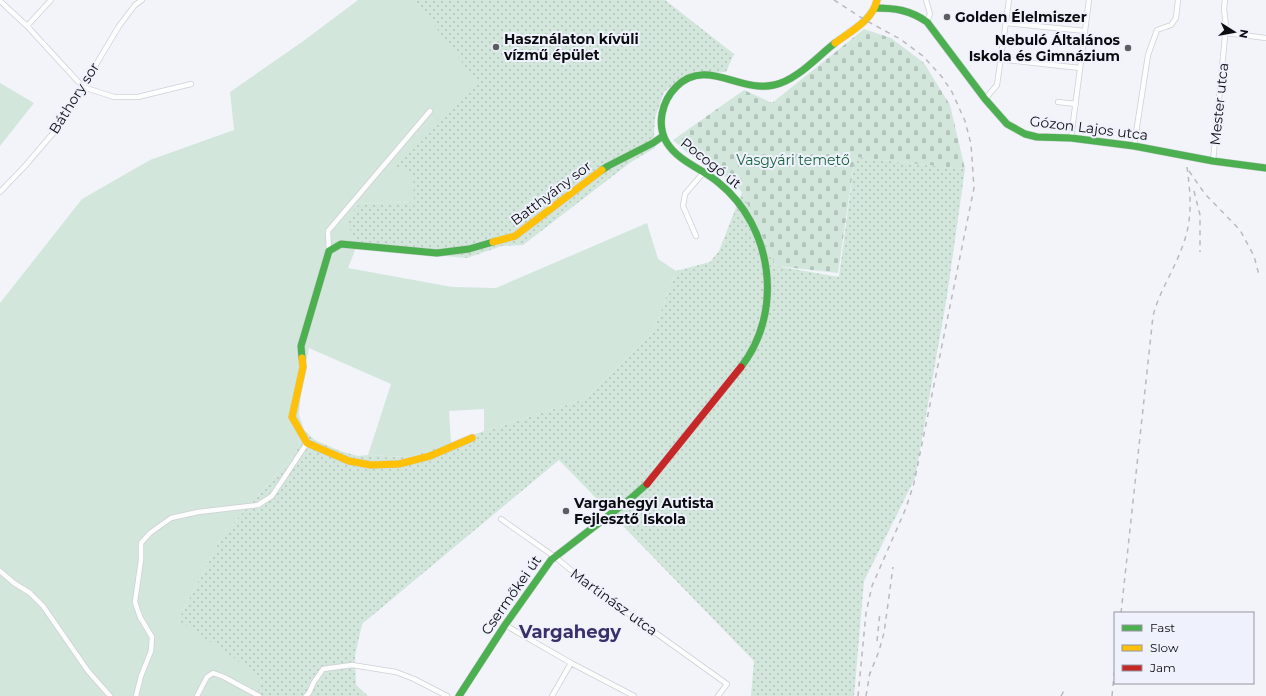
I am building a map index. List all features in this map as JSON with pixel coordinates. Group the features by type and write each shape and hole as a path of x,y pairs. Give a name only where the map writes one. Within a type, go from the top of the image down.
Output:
{"street":[{"path":"27,26 51,0"},
{"name":"Báthory sor","path":"0,192 25,166 60,125 119,26 135,5 142,0"},
{"path":"875,8 877,0"},
{"path":"926,0 930,14 927,22"},
{"path":"985,100 997,85 1009,0"},
{"path":"1071,138 1089,0"},
{"path":"1134,146 1148,55 1157,30 1171,25 1176,18 1178,0"},
{"name":"Mester utca","path":"1213,161 1226,33 1225,0"},
{"path":"0,1 27,26 83,87 114,98 138,97 191,84"},
{"name":"Gózon Lajos utca","path":"875,8 896,8 908,10 918,14 927,22 985,100 1007,124 1025,134 1037,137 1071,138 1134,146 1213,161 1266,168"},
{"name":"Pocogó út","path":"598,522 630,499 650,481 741,368 753,350 761,331 767,306 769,285 765,259 752,222 739,202 720,183 674,152 671,148 663,136 661,121 665,103 671,92 684,81 694,76 707,74 722,76 756,87 778,84 799,71 841,39 865,20 875,8"},
{"path":"1006,23 1085,32"},
{"path":"1226,33 1266,38"},
{"path":"1002,54 1006,60 1080,68"},
{"path":"1058,102 1076,104"},
{"path":"430,111 328,231 329,251 301,346 303,366 292,417 307,443 349,461 371,465 399,464 430,456 472,438"},
{"name":"Batthyány sor","path":"329,251 341,244 437,253 468,249 515,236 608,166 653,143 663,136"},
{"path":"696,236 683,206 685,194 704,172"},
{"path":"136,696 141,676 151,651 152,636 140,617 135,602 141,560 141,543 150,533 171,518 198,512 258,505 272,496 307,443"},
{"name":"Martinász utca","path":"501,519 554,557 593,588 727,684 718,696"},
{"name":"Csermőkei út","path":"460,696 467,682 538,577 554,557 598,522"},
{"path":"0,571 14,583 30,592 43,606 88,671 110,696"},
{"path":"505,625 571,663 634,696"},
{"path":"552,696 571,663"},
{"path":"306,696 324,669 352,665 396,672 414,679 447,696"},
{"path":"197,696 207,677 213,673 224,677 259,696"}],"green space":[{"path":"358,0 415,0 477,82 395,167 413,172 414,202 359,204 347,220 356,248 348,268 452,287 496,288 647,223 658,259 676,271 653,332 585,399 484,431 484,409 449,411 451,443 409,457 368,455 391,384 309,348 301,389 299,415 304,430 296,452 222,536 178,620 233,657 259,680 258,696 0,696 0,303 82,199 150,160 234,130 230,92 302,42"},
{"path":"415,0 665,0 734,54 726,72 715,73 698,71 679,80 664,92 655,118 655,148 631,162 523,245 502,246 467,258 356,248 346,220 359,204 413,202 394,167 476,82"},
{"name":"Vasgyári temető","path":"864,29 891,38 924,63 950,105 965,169 855,157 838,273 776,266 742,192 730,180 690,155 673,140 744,90 772,103"},
{"path":"0,83 34,103 0,146"},
{"path":"855,157 965,169 947,296 915,478 864,581 854,696 751,696 754,661 559,460 362,624 355,656 356,685 368,696 258,696 178,620 222,536 296,452 304,430 315,440 340,451 358,456 409,457 484,431 585,399 653,332 676,271 710,262 719,251 742,192 776,266 839,277"}],"railway":[{"path":"834,0 865,20 900,39 923,56 942,77 952,92 965,121 971,144 974,188 914,483 906,508 872,586 866,613 858,696"},
{"path":"1121,612 1153,316 1159,299 1178,258 1188,229 1190,199 1187,167"},
{"path":"1189,171 1205,194 1240,230 1254,256 1259,275"},
{"path":"1194,191 1200,215 1200,252"},
{"path":"869,676 879,651 884,633 893,567"},
{"path":"877,641 880,612"},
{"path":"866,696 870,672"},
{"path":"1112,696 1114,676"},
{"path":"1061,696 1065,689"}],"traffic: fast":[{"path":"875,8 902,10 927,22 985,99 1007,124 1025,134 1037,137 1071,138 1134,146 1213,161 1266,168"},
{"path":"741,367 755,345 763,321 767,296 766,271 761,246 751,223 737,201 713,178 678,155 667,143 661,121 664,106 667,99 676,87 687,79 699,75 711,75 761,86 782,83 806,67 835,43"},
{"path":"602,170 653,143 663,136"},
{"path":"302,358 301,346 329,251 341,244 437,253 469,249 493,242"},
{"path":"459,696 505,625 551,560 630,499 647,484"}],"traffic: slow":[{"path":"835,43 866,19 875,7 877,0"},
{"path":"493,242 515,236 602,170"},
{"path":"302,358 303,367 292,417 307,443 349,461 371,465 399,464 430,456 472,438"}],"traffic: jam":[{"path":"647,484 741,367"}],"place":[{"name":"Golden Élelmiszer","path":"947,17"},
{"name":"Használaton kívüli vízmű épület","path":"496,47"},
{"name":"Nebuló Általános Iskola és Gimnázium","path":"1128,48"},
{"name":"Vargahegyi Autista Fejlesztő Iskola","path":"566,511"}],"district":[{"name":"Vargahegy","path":"570,632"}]}
